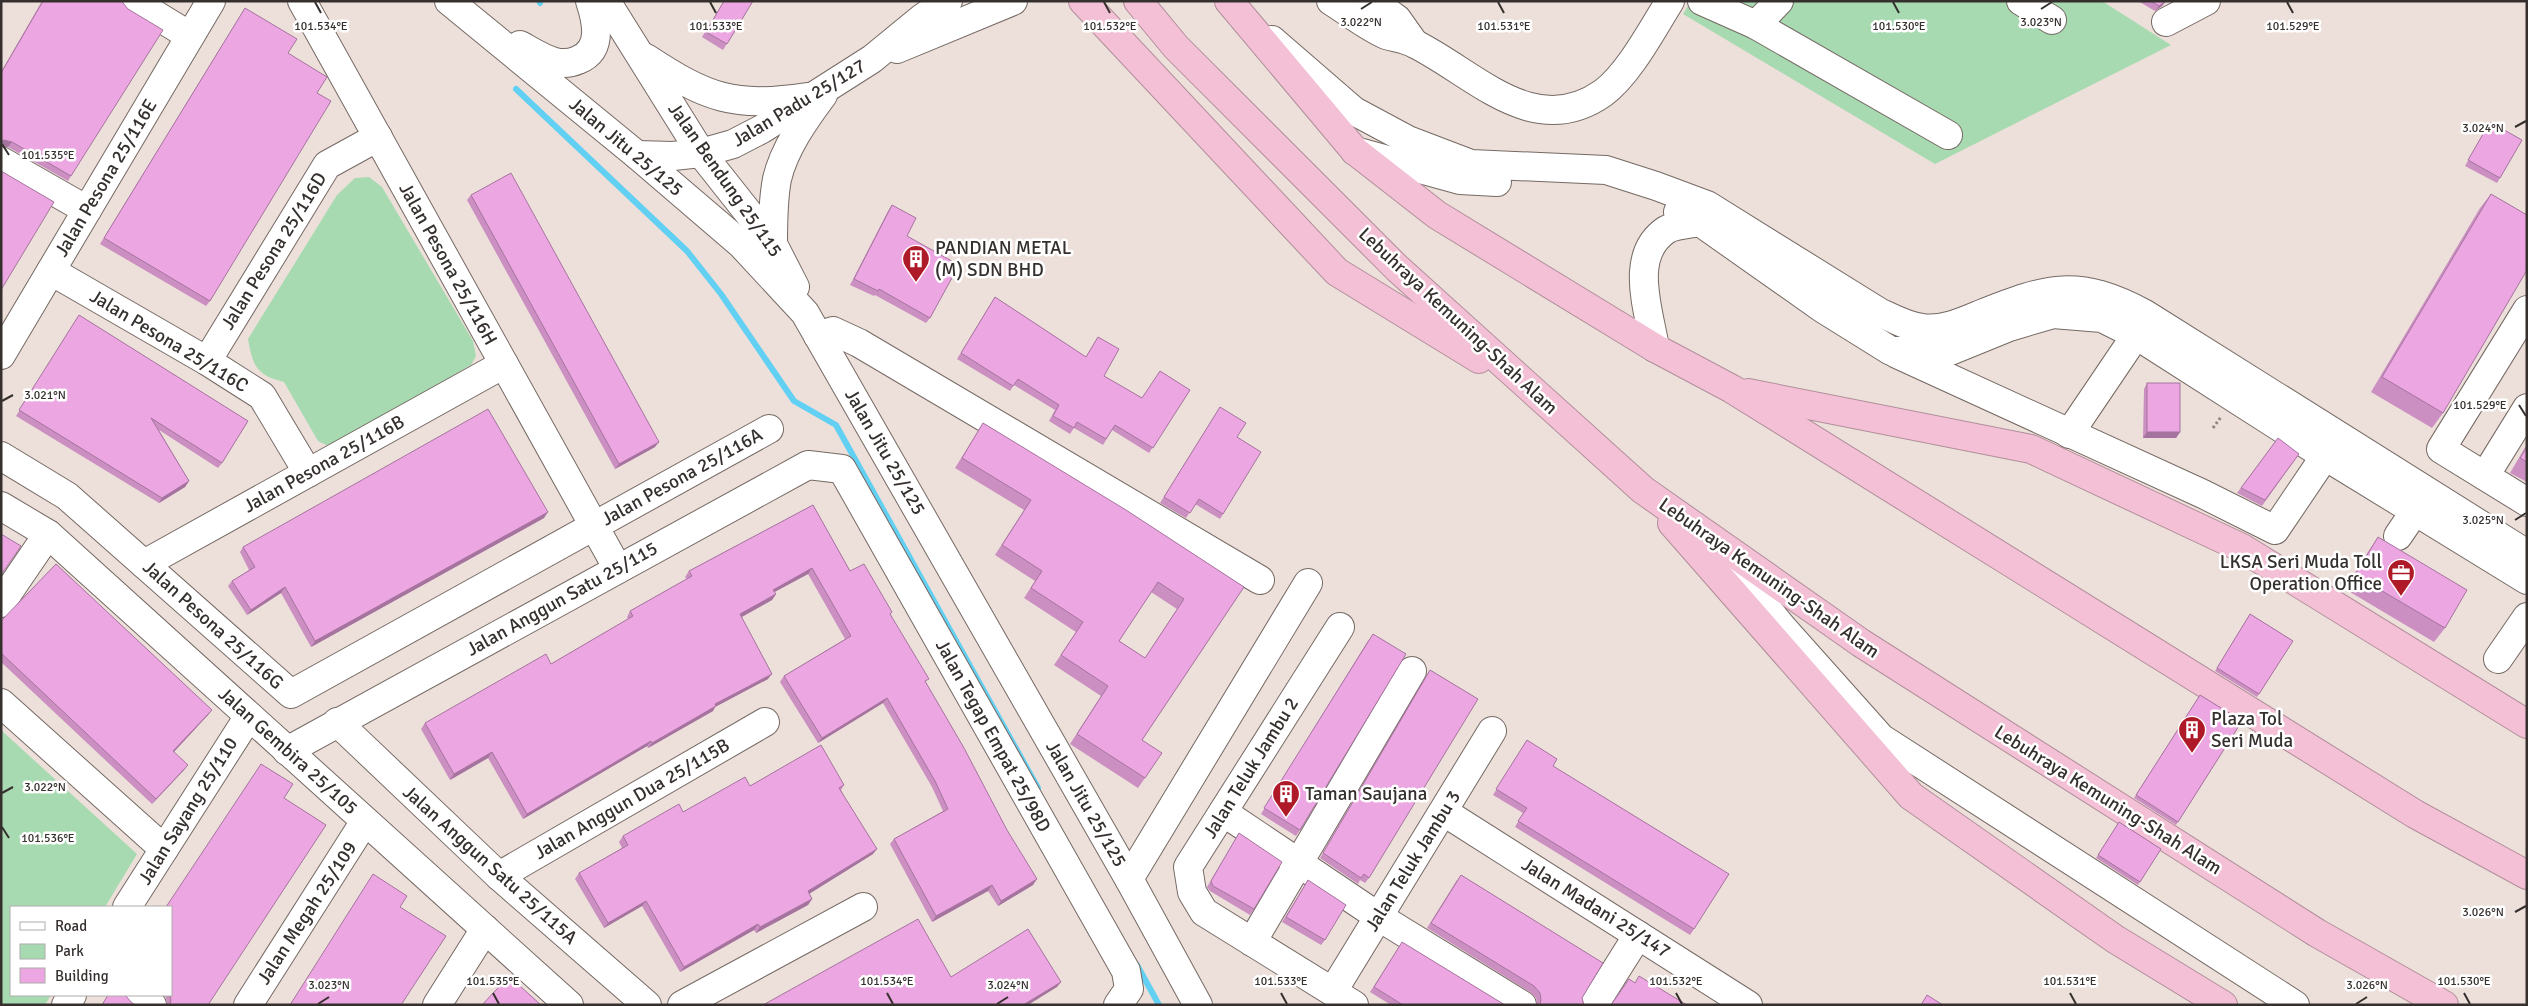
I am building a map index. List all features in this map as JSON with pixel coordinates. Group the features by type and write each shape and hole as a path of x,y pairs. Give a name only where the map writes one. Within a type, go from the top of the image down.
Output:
{"highway":[{"path":"1083,1 1337,272 1536,394"},
{"name":"Lebuhraya Kemuning-Shah Alam","path":"1138,1 1176,47 1397,268 1643,490 1861,643 2317,933 2444,1005"},
{"path":"1232,5 1355,151 1437,215 1655,348 1732,389 2415,814 2527,875"},
{"path":"1732,389 2032,449 2242,548 2527,724"},
{"path":"1643,490 1911,796 2115,939 2223,1005"}],"street":[{"path":"132,1 190,36"},
{"name":"Jalan Pesona 25/116E","path":"1,355 211,1"},
{"name":"Jalan Pesona 25/116H","path":"302,1 618,569"},
{"path":"456,7 544,58 557,62 571,63 584,58 593,49 596,39 596,22 590,1"},
{"name":"Jalan Bendung 25/115","path":"606,1 702,153 773,244 812,324"},
{"name":"Jalan Padu 25/127","path":"637,155 673,156 702,153 733,144 762,129 872,59 922,18 948,1"},
{"name":"Jalan Padu 25/127","path":"872,59 1014,1"},
{"path":"1331,1 1385,34 1414,43 1500,97 1536,108 1568,109 1603,93 1630,64 1670,1"},
{"path":"1372,1 1397,19 1414,43"},
{"path":"1702,1 1756,25 1948,136"},
{"path":"1756,25 1779,1"},
{"path":"2020,1 2052,20"},
{"path":"2166,22 2206,1"},
{"path":"1232,5 1354,111 1408,140 1471,164 1606,170 1664,189 1706,205 1879,312 1902,323 1922,328 1941,328 1958,324 2024,297 2045,291 2089,291 2116,298 2145,314 2324,456 2527,580"},
{"name":"Jalan Jitu 25/125","path":"456,7 637,155 741,244 812,324 1129,878 1198,1005"},
{"path":"639,53 703,92 727,100 779,102 821,90"},
{"path":"773,244 773,210 778,178 821,90"},
{"name":"Jalan Pesona 25/116D","path":"207,360 327,165 378,137"},
{"path":"1355,151 1460,180 1595,186 1653,201 1700,222 1822,308 1891,351 2203,494 2275,530 2324,456"},
{"path":"1,161 87,210"},
{"path":"1655,348 1642,270 1650,245 1668,229 1700,222"},
{"name":"Jalan Pesona 25/116C","path":"51,270 207,360 262,396 308,473"},
{"path":"2527,310 2441,449 2527,502"},
{"path":"1891,351 1950,351 2010,327 2053,314 2102,318 2231,382 2527,554"},
{"path":"812,324 859,343 1260,580"},
{"path":"2069,434 2136,335"},
{"name":"Jalan Pesona 25/116B","path":"144,564 504,364"},
{"path":"2485,476 2527,408"},
{"name":"Jalan Pesona 25/116A","path":"594,526 769,429"},
{"name":"Jalan Pesona 25/116G","path":"1,456 67,496 291,694 594,526"},
{"name":"Jalan Anggun Satu 25/115","path":"287,751 336,722 808,465 842,469"},
{"name":"Jalan Tegap Empat 25/98D","path":"842,469 1126,971 1129,989 1118,1004"},
{"name":"Jalan Gembira 25/105","path":"1,506 48,534 569,1005"},
{"path":"2398,536 2415,511"},
{"path":"1,603 48,534"},
{"path":"1705,534 1782,627 1881,738 2295,1005"},
{"path":"1129,878 1167,819 1308,584"},
{"path":"2498,659 2527,617"},
{"name":"Jalan Teluk Jambu 2","path":"1252,942 1204,912 1192,892 1188,867 1340,627"},
{"path":"1343,998 1252,942 1412,671"},
{"path":"1,703 164,849"},
{"name":"Jalan Sayang 25/110","path":"128,906 248,716"},
{"name":"Jalan Anggun Satu 25/115A","path":"336,722 499,876 647,1005"},
{"name":"Jalan Anggun Dua 25/115B","path":"499,876 765,722"},
{"name":"Jalan Teluk Jambu 3","path":"1343,998 1379,916 1492,731"},
{"path":"1223,812 1300,861 1379,916 1522,1005"},
{"name":"Jalan Madani 25/147","path":"1444,812 1748,1005"},
{"path":"1167,819 1206,839"},
{"name":"Jalan Megah 25/109","path":"248,1005 365,821"},
{"path":"682,1005 863,907"},
{"path":"437,1005 485,929"},
{"path":"1594,1005 1638,935"},
{"path":"138,996 152,1005"}],"green space":[{"path":"1691,1 2102,1 2171,45 1935,164 1683,14"},
{"path":"369,177 382,187 473,341 476,356 471,365 334,444 326,445 318,441 284,382 267,376 257,368 248,339 337,195 355,178"},
{"path":"1,730 137,854 106,906 10,906 10,996 50,996 45,1005 1,1005"}],"building":[{"path":"43,1 123,1 128,9 163,30 71,176 12,142 1,141 1,73"},
{"path":"724,1 753,1 727,44 706,32"},
{"path":"2151,1 2166,1 2159,6"},
{"path":"245,8 297,39 288,53 327,77 317,93 331,101 210,301 104,238"},
{"path":"2490,122 2522,140 2500,178 2468,160"},
{"path":"1,171 54,202 1,290"},
{"path":"511,173 659,442 619,464 471,195"},
{"path":"2491,194 2527,215 2527,270 2443,413 2382,377"},
{"path":"892,205 916,218 907,236 959,265 930,318 879,289 878,291 854,279"},
{"path":"995,297 1086,357 1098,337 1119,349 1104,376 1142,398 1160,371 1190,390 1153,448 1115,425 1106,439 1077,422 1074,428 1053,416 1059,405 1018,379 1013,386 961,353"},
{"path":"79,315 248,421 222,463 151,418 189,481 162,498 19,410"},
{"path":"2147,383 2180,383 2180,432 2147,432"},
{"path":"1220,407 1246,423 1237,437 1261,452 1223,514 1199,499 1190,513 1164,497"},
{"path":"488,409 548,512 315,641 285,587 251,610 232,581 255,567 243,547"},
{"path":"983,423 1126,510 1244,587 1142,740 1162,753 1145,778 1077,734 1108,686 1061,655 1083,622 1031,588 1042,571 1002,545 1031,500 962,458","holes":["1158,582 1184,599 1145,658 1119,641"]},
{"path":"2278,438 2299,454 2265,500 2241,488"},
{"path":"2527,447 2527,462 2520,458"},
{"path":"813,505 850,571 864,564 892,612 890,614 929,679 925,681 964,748 1007,830 1037,879 1001,901 992,885 936,916 894,839 948,809 935,781 887,698 822,738 784,676 851,636 812,568 773,590 776,594 740,614 772,674 715,704 716,706 652,743 651,741 527,814 492,752 454,774 425,723 546,654 551,664 633,616 630,611 692,576 689,571"},
{"path":"1,534 21,546 1,575"},
{"path":"2378,537 2467,590 2445,628 2355,575"},
{"path":"56,564 212,710 173,751 188,765 156,799 1,653 1,621"},
{"path":"2250,614 2293,641 2259,694 2217,668"},
{"path":"1373,634 1406,654 1300,830 1264,808"},
{"path":"1430,670 1478,699 1369,878 1364,874 1361,878 1323,853"},
{"path":"2200,695 2242,721 2178,822 2136,795"},
{"path":"1527,740 1557,759 1553,766 1729,874 1694,929 1518,821 1527,808 1496,789"},
{"path":"821,745 844,785 839,788 877,849 808,891 812,899 760,927 758,924 684,967 646,901 608,923 579,873 628,845 623,836 679,804 683,812 745,777 750,786"},
{"path":"261,764 293,784 284,798 326,825 208,1005 170,1005 170,996 172,996 172,906 167,906"},
{"path":"2119,822 2161,849 2140,882 2098,855"},
{"path":"1239,833 1282,862 1254,909 1213,886 1211,881"},
{"path":"373,874 407,896 400,907 446,936 401,1005 290,1005"},
{"path":"1461,875 1603,963 1582,998 1584,1005 1540,1005 1540,993 1534,986 1431,923"},
{"path":"1308,880 1346,905 1325,940 1286,917"},
{"path":"918,919 951,977 1028,929 1061,982 1023,1005 763,1005"},
{"path":"1402,942 1505,1005 1403,1005 1374,987"},
{"path":"509,976 541,1005 482,1005"},
{"path":"1639,976 1687,1005 1611,1005 1629,979 1635,983"},
{"path":"1927,995 1943,1005 1921,1005"},
{"path":"107,996 126,996 135,1005 102,1005"}],"waterway":[{"path":"516,89 687,251 721,294 794,401 836,425 1038,788"},
{"path":"1137,965 1159,1005"}],"place":[{"name":"PANDIAN METAL (M) SDN BHD","path":"916,283"},
{"name":"LKSA Seri Muda Toll Operation Office","path":"2401,597"},
{"name":"Plaza Tol Seri Muda","path":"2192,754"},
{"name":"Taman Saujana","path":"1286,818"}]}
